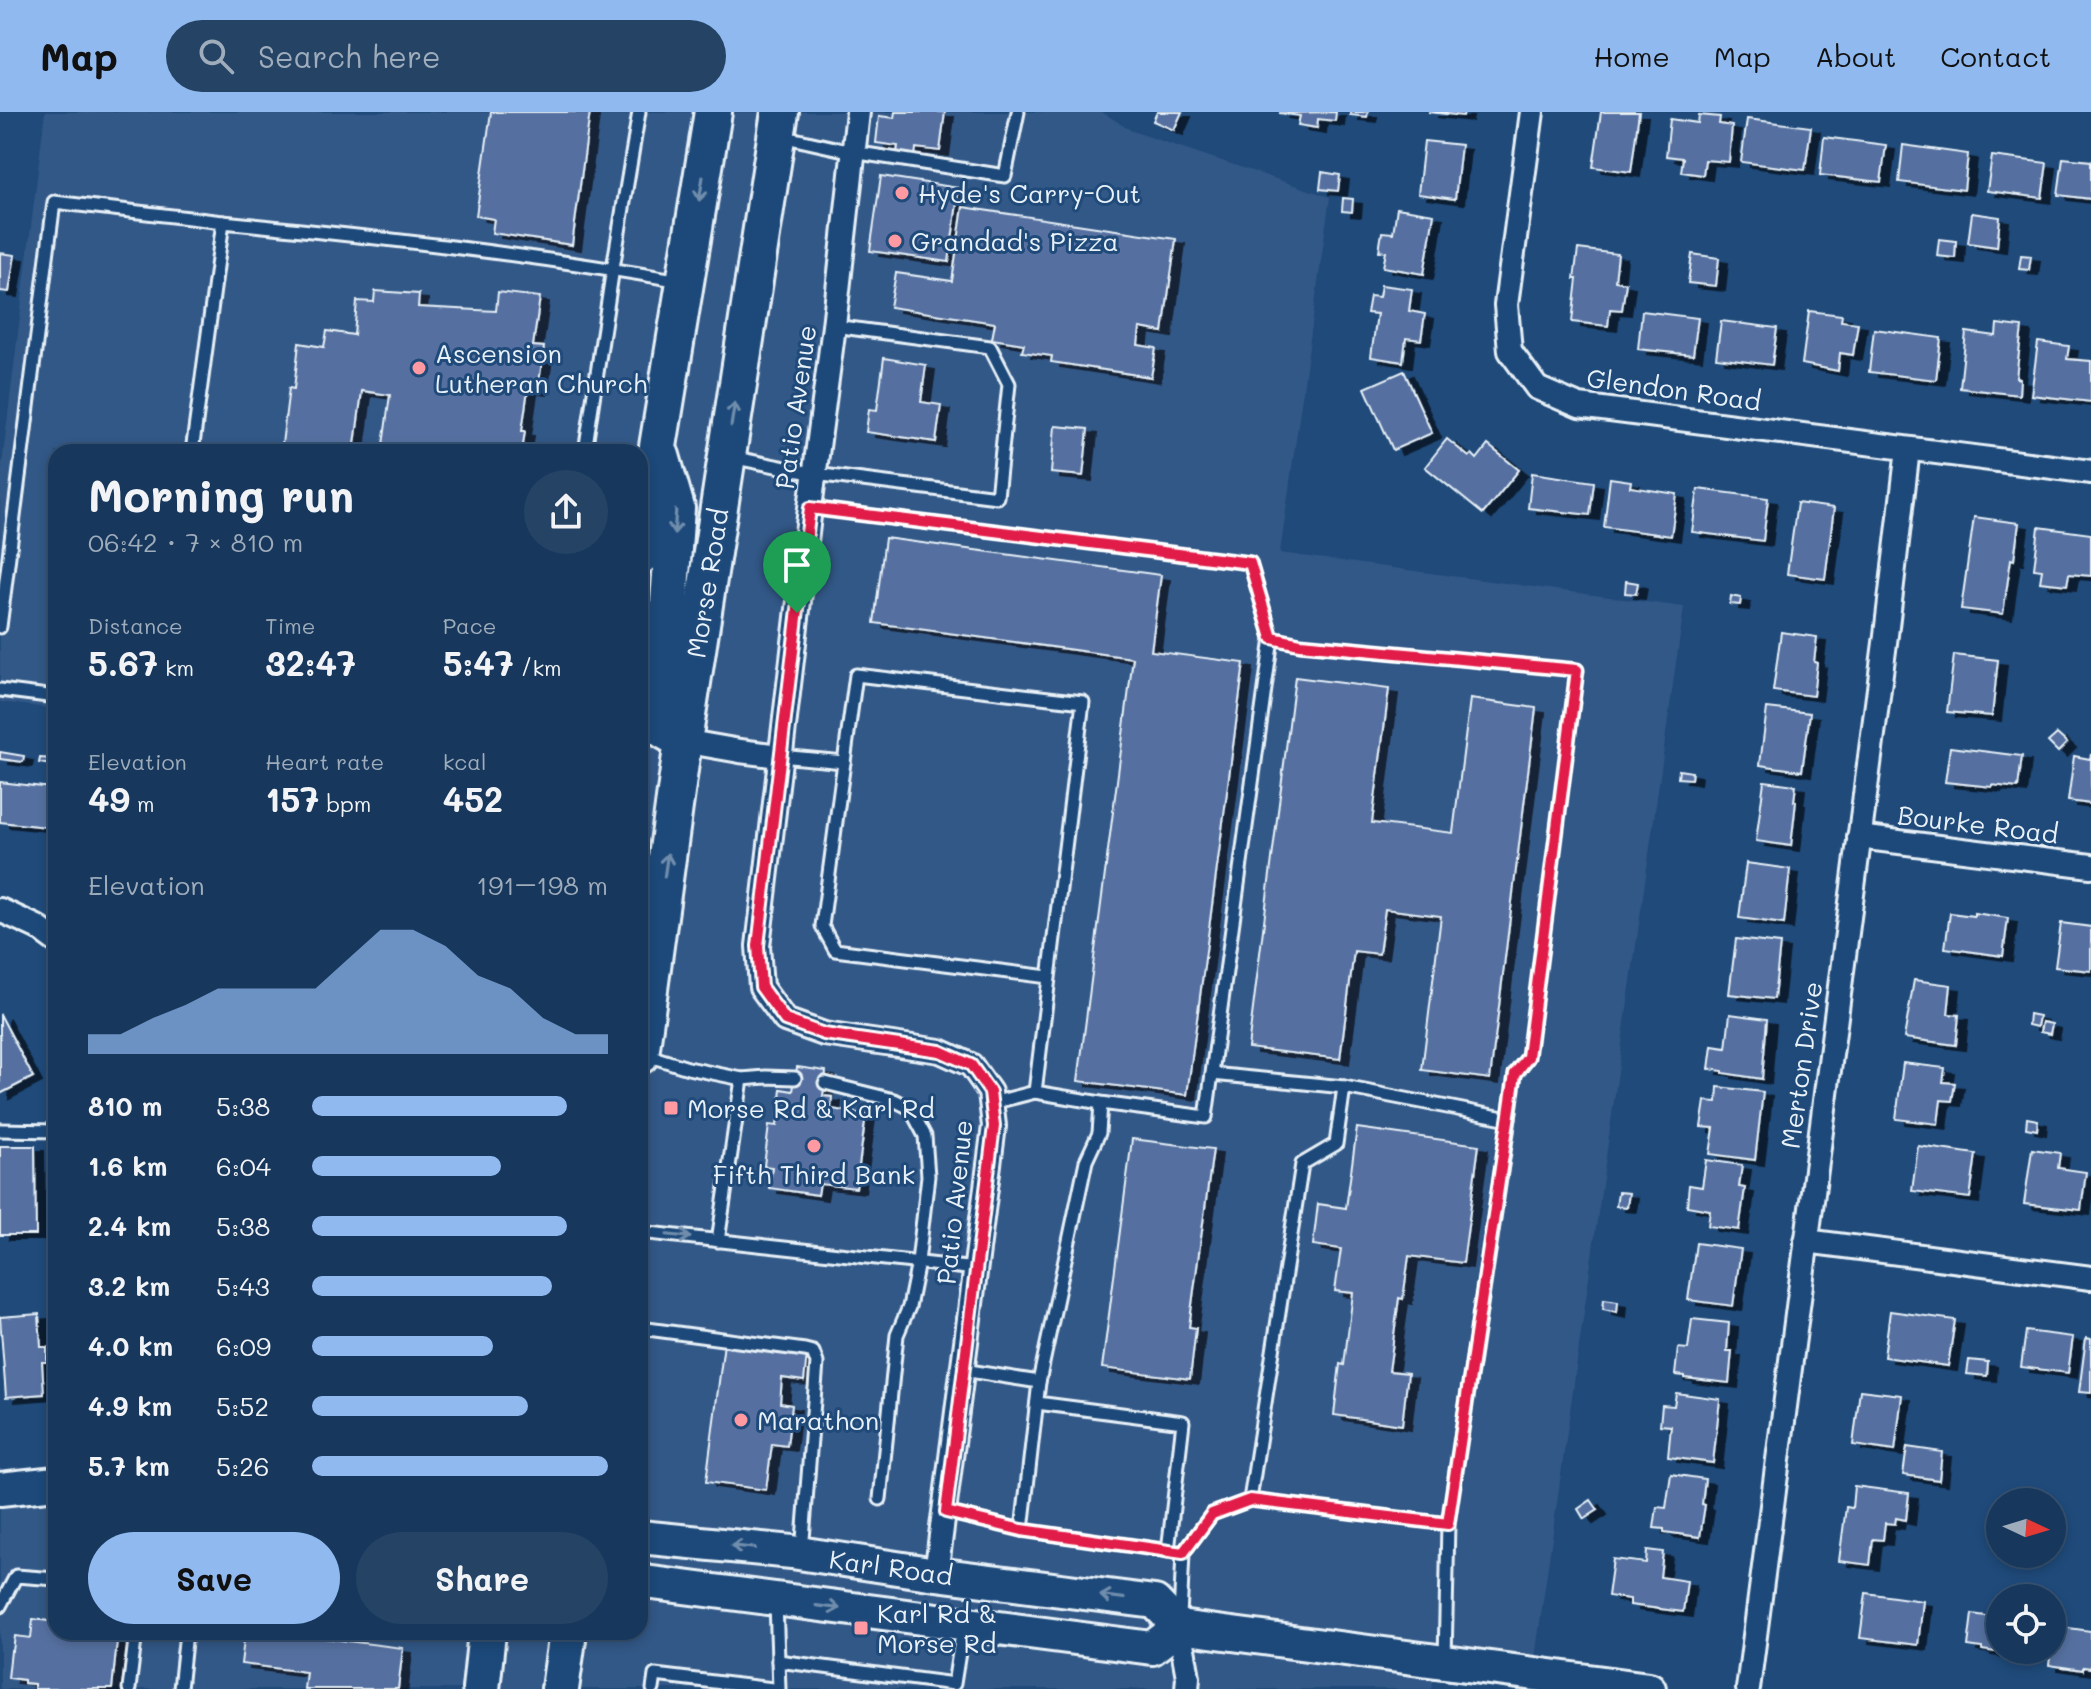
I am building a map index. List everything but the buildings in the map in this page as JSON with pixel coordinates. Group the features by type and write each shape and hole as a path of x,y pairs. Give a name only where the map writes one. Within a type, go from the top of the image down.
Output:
{"main road":[{"path":"648,508 713,112"},
{"name":"Morse Road","path":"648,996 683,741 778,124"},
{"path":"658,447 676,508 661,711 664,730 683,741"},
{"path":"0,1489 48,1484"},
{"name":"Karl Road","path":"648,1538 801,1554 1155,1602 1179,1627 1152,1648 648,1582"},
{"path":"1179,1627 1649,1689"},
{"path":"481,1689 486,1640"},
{"path":"560,1689 567,1640"}],"street":[{"name":"Patio Avenue","path":"858,112 758,946 761,987 785,1020 824,1034 940,1051 971,1065 990,1092 994,1126 936,1574"},
{"name":"Glendon Road","path":"1532,112 1506,305 1510,351 1537,388 1579,406 2091,472"},
{"name":"Merton Drive","path":"1748,1689 1908,449"},
{"path":"683,741 779,756"},
{"name":"Bourke Road","path":"1859,837 2091,866"},
{"path":"0,910 48,935"},
{"path":"1806,1241 2091,1278"},
{"path":"1179,1627 1188,1677 1187,1689"}],"lane":[{"path":"586,444 639,112"},
{"path":"778,124 853,152 1005,176 1018,112"},
{"path":"0,627 54,202 428,242 686,281"},
{"path":"193,444 223,222"},
{"path":"727,456 815,474 997,497 1009,384 990,347 834,326"},
{"path":"810,508 1250,563 1272,638 1206,1117 1035,1092 992,1103"},
{"path":"1272,638 1300,644 1577,670 1528,1057 1515,1074 1448,1524 1445,1661"},
{"path":"1035,1092 1083,702 856,675 822,926 835,950 1048,977"},
{"path":"0,690 48,696"},
{"path":"779,756 844,762"},
{"path":"648,1056 742,1079 795,1078"},
{"path":"1212,1074 1344,1087 1509,1119"},
{"path":"718,1241 742,1079"},
{"path":"825,1083 894,1100 910,1108 925,1136 928,1176 918,1262 909,1307 897,1335 880,1499"},
{"path":"1250,1500 1302,1164 1336,1144 1344,1087"},
{"path":"1022,1530 1039,1382 1086,1161 1099,1133 1101,1103"},
{"path":"0,1130 48,1131"},
{"path":"648,1233 976,1269"},
{"path":"648,1329 813,1352 817,1363 801,1554"},
{"path":"963,1370 1039,1382"},
{"path":"1037,1403 1183,1422 1168,1551"},
{"path":"1179,1627 1183,1553 1212,1514 1250,1500 1448,1524"},
{"path":"946,1512 1022,1530 1183,1553"},
{"path":"0,1606 16,1576 48,1578"},
{"path":"653,1689 655,1675 776,1689 776,1600"},
{"path":"778,1661 954,1684 964,1623"},
{"path":"129,1689 135,1640"},
{"path":"180,1689 185,1640"}],"shaded area":[{"path":"45,112 1102,112 1132,131 1330,197 1280,553 1684,607 1532,1679 1435,1667 1432,1689 0,1689 0,1488 48,1480 48,1640 648,1640 648,444 48,444 48,708 0,702 0,480"}],"place":[{"name":"Hyde's Carry-Out","path":"902,193"},
{"name":"Grandad's Pizza","path":"895,241"},
{"name":"Ascension Lutheran Church","path":"419,368"},
{"name":"Morse Rd & Karl Rd","path":"671,1108"},
{"name":"Fifth Third Bank","path":"814,1146"},
{"name":"Marathon","path":"741,1420"},
{"name":"Karl Rd & Morse Rd","path":"861,1628"}],"route":[{"path":"810,508 1250,563 1272,638 1300,644 1577,670 1528,1057 1515,1074 1448,1524 1250,1500 1212,1514 1183,1553 1022,1530 946,1512 994,1126 990,1092 971,1065 940,1051 824,1034 785,1020 761,987 758,946 797,613 810,508"}]}
